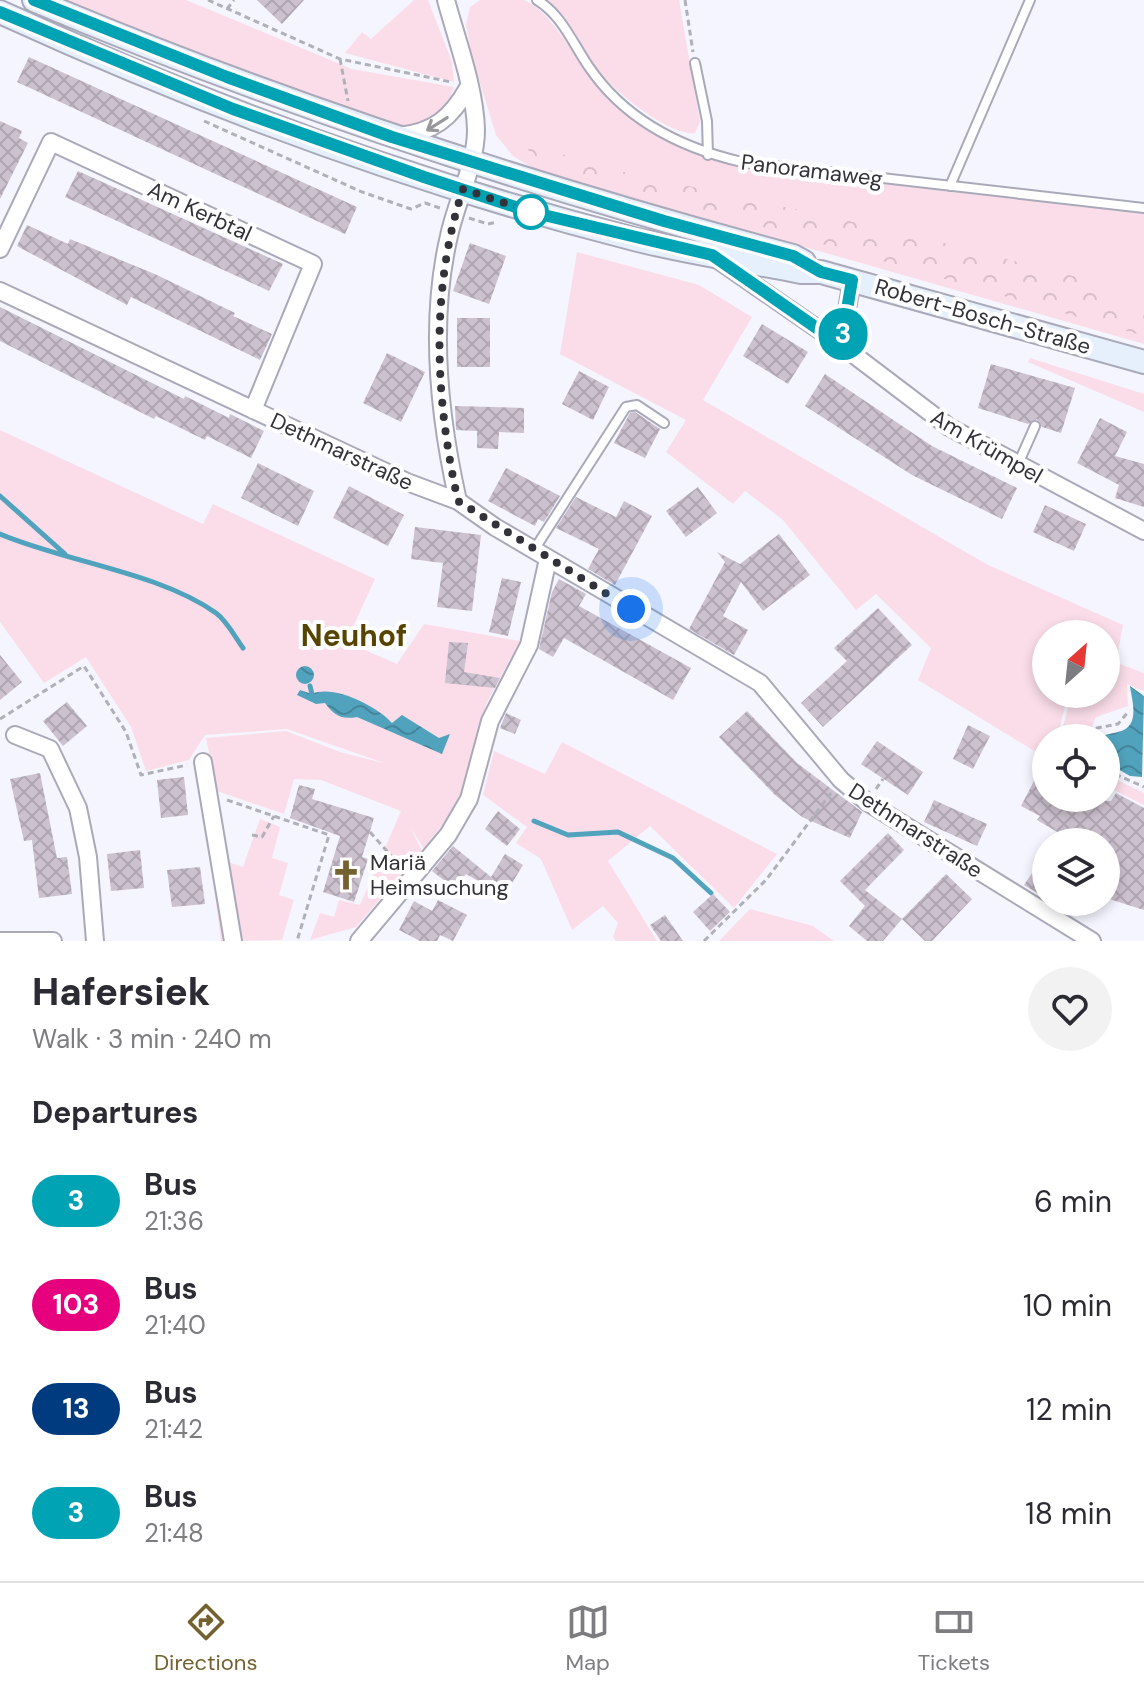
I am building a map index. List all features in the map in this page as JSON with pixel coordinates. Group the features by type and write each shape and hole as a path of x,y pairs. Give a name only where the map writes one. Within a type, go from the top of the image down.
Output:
{"main road":[{"name":"Robert-Bosch-Straße","path":"34,0 227,77 392,137 664,221 793,256 821,272"},
{"name":"Robert-Bosch-Straße","path":"0,12 233,109 463,189 607,232 801,272 821,272 1144,362"}],"street":[{"path":"446,0 476,131 448,238 440,331 443,416 458,501"},
{"path":"392,137 434,128 454,113 467,83"},
{"name":"Am Kerbtal","path":"0,249 51,142 313,264 253,410"},
{"name":"Am Krümpel","path":"712,255 841,345 949,427 1144,531"},
{"path":"841,345 852,280"},
{"name":"Dethmarstraße","path":"0,291 407,482 458,501 541,554 760,683 841,780 867,802 1092,941"},
{"path":"359,941 448,835 469,799 490,721 529,645 541,554"},
{"path":"15,735 50,749 78,808 88,857 95,941"},
{"path":"203,762 233,941"},
{"path":"0,941 53,941"}],"lane":[{"name":"Panoramaweg","path":"537,0 560,21 609,92 664,135 708,155 742,162 1144,208"},
{"path":"950,186 1030,0"},
{"path":"695,63 707,121 708,155"},
{"path":"541,554 626,407 637,405 664,423"},
{"path":"1018,465 1035,426"}],"path":[{"path":"208,0 340,59 447,83 467,83"},
{"path":"227,9 234,0"},
{"path":"685,0 695,63"},
{"path":"340,59 349,103"},
{"path":"445,91 447,83"},
{"path":"0,719 84,666 126,732 141,775 203,762"},
{"path":"1118,724 1128,712"},
{"path":"1120,776 1144,787"},
{"path":"704,941 766,880 841,780"},
{"path":"209,794 329,835 297,941"},
{"path":"252,835 262,837 274,816"},
{"path":"370,832 412,878"}],"green space":[{"path":"59,0 186,0 352,69 454,87 445,105 431,118 393,126 165,44"},
{"path":"414,0 428,0 452,62 454,82 345,53 362,32 371,39"},
{"path":"480,0 523,0 534,6 557,29 610,101 636,123 665,140 713,159 729,164 1144,213 1144,344 536,170 513,156 496,135 472,57 466,25 470,7"},
{"path":"547,0 679,0 700,122 695,133 672,128 620,93 602,75"},
{"path":"523,137 583,163 908,234 1089,280 1113,301 1144,310 1144,336 581,175 537,157 518,142"},
{"path":"577,252 699,285 752,317 703,400 988,565 1112,620 1032,620 1032,708 1064,708 1060,724 1032,724 1032,749 918,680 931,648 876,594 856,610 783,520 745,491 733,504 666,452 686,420 560,354"},
{"path":"1030,358 1144,394 1144,412 1028,362"},
{"path":"0,430 203,524 213,504 375,579 346,642 397,664 424,624 520,641 486,704 461,799 424,849 410,827 422,851 356,927 310,940 320,913 334,917 339,900 360,905 401,811 321,780 294,779 284,814 217,791 206,738 286,731 340,752 387,764 287,729 205,735 189,760 146,771 131,727 86,657 44,683 0,622"},
{"path":"1120,664 1144,673 1144,691 1127,684 1128,706 1096,717 1093,724 1064,724 1068,708 1120,708"},
{"path":"562,742 777,854 734,908 650,826 608,861 657,941 616,941 613,937 618,923 603,906 572,930 541,859 516,843 527,827 483,795 494,751 545,774"},
{"path":"1120,781 1144,793 1144,805 1120,793"},
{"path":"260,819 280,827 272,858 288,863 279,895 294,900 282,940 221,941 210,856 243,867"},
{"path":"750,909 813,926 834,941 719,941"}],"water":[{"path":"301,666 309,666 314,675 312,682 301,684 296,679 296,671"},
{"path":"1130,686 1144,696 1142,777 1130,776 1120,770 1120,731 1130,725 1133,706"},
{"path":"300,690 312,694 332,692 343,695 377,710 392,723 402,715 439,738 450,734 442,754 357,717 338,716 325,703 316,704 297,695"}],"building":[{"path":"257,0 304,0 282,24"},
{"path":"29,57 357,207 345,234 17,82"},
{"path":"0,121 22,131 19,138 28,143 0,199"},
{"path":"78,171 283,264 269,291 65,197"},
{"path":"27,225 68,244 70,239 157,275 272,334 260,360 131,297 127,305 17,246"},
{"path":"470,243 506,256 489,304 453,291"},
{"path":"0,307 184,399 185,396 264,431 251,458 207,436 205,440 156,416 154,419 0,341"},
{"path":"457,318 490,318 490,367 457,367"},
{"path":"762,324 808,352 788,384 743,356"},
{"path":"387,353 425,372 401,422 363,403"},
{"path":"991,364 1075,388 1061,433 1042,427 1037,419 1028,424 978,408"},
{"path":"579,371 609,387 593,420 562,404"},
{"path":"825,374 932,446 1017,488 1002,519 912,475 805,406"},
{"path":"455,406 524,408 524,433 499,432 498,449 477,448 477,431 456,430"},
{"path":"635,412 660,429 645,458 614,443 630,413"},
{"path":"1100,418 1127,432 1115,456 1144,464 1144,507 1115,498 1119,485 1077,463"},
{"path":"258,463 314,491 298,526 241,498"},
{"path":"506,468 560,496 544,522 538,519 535,526 488,501"},
{"path":"349,486 404,515 388,546 333,518"},
{"path":"698,487 717,513 686,537 666,511"},
{"path":"576,497 616,517 624,501 652,516 615,585 588,569 599,549 556,528"},
{"path":"1045,505 1086,524 1074,551 1033,532"},
{"path":"415,527 481,535 472,611 437,607 443,563 411,559"},
{"path":"779,534 810,575 763,611 741,582 723,616 748,630 734,655 689,629 725,562 717,552 740,564"},
{"path":"502,578 521,582 508,636 489,632"},
{"path":"559,579 586,594 579,606 691,668 673,700 564,638 553,657 539,649 552,592"},
{"path":"878,608 912,645 823,727 801,703 847,661 834,648"},
{"path":"449,642 468,643 464,672 500,678 495,688 445,683"},
{"path":"0,655 22,682 0,700"},
{"path":"67,702 87,726 63,746 43,721"},
{"path":"747,711 797,763 862,812 850,838 802,817 775,795 719,737"},
{"path":"506,713 521,720 515,734 500,728"},
{"path":"968,725 990,736 973,769 953,759"},
{"path":"877,741 923,772 908,795 861,764"},
{"path":"40,773 57,858 67,857 72,894 39,898 32,840 24,841 10,779"},
{"path":"184,777 188,815 161,818 157,780"},
{"path":"299,785 315,789 312,799 374,818 362,857 368,859 354,902 323,892 340,836 290,818"},
{"path":"1032,785 1032,812 1021,806"},
{"path":"1120,795 1144,808 1144,910 1120,902 1120,828 1051,828 1037,820 1040,816 1032,812 1120,812"},
{"path":"934,800 987,824 977,846 924,822"},
{"path":"498,811 520,829 507,846 485,829"},
{"path":"888,833 904,850 865,890 902,919 883,941 867,941 849,926 865,906 840,881"},
{"path":"453,846 491,877 505,854 523,865 504,896 466,874 454,888 432,871"},
{"path":"140,850 144,888 111,891 107,854"},
{"path":"200,867 205,904 172,907 167,870"},
{"path":"1032,873 1032,890 1024,885"},
{"path":"946,874 972,899 932,941 925,941 902,919"},
{"path":"713,894 730,912 710,931 693,912"},
{"path":"438,900 467,915 453,941 440,935 437,941 420,941 399,930 414,901 432,911"},
{"path":"665,915 683,941 661,941 650,925"}],"waterway":[{"path":"0,496 65,554"},
{"path":"0,534 140,577 193,599 220,616 243,648"},
{"path":"310,686 312,694"},
{"path":"534,821 568,835 618,832 673,858 711,893"}],"bus line":[{"name":"3","path":"0,12 233,109 424,177 531,212 638,240 712,255 841,345 852,280 821,272 793,256 664,221 392,137 227,77 34,0"}],"place":[{"name":"Mariä Heimsuchung","path":"346,875"}],"district":[{"name":"Neuhof","path":"354,636"}],"route":[{"path":"531,212 463,189 448,238 440,331 441,400 446,447 458,501 495,527 631,609"}]}
